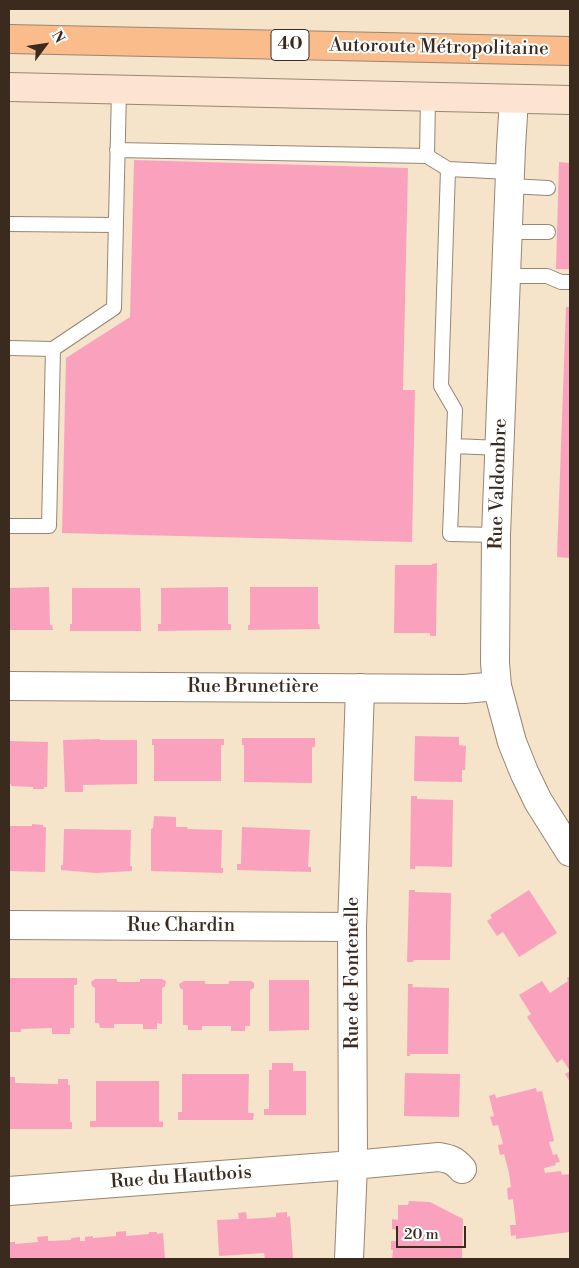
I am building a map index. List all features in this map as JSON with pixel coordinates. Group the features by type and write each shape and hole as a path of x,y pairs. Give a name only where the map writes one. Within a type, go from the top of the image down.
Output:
{"highway":[{"name":"Autoroute Métropolitaine","path":"9,39 570,51"}],"main road":[{"path":"9,88 570,100"}],"street":[{"name":"Rue Valdombre","path":"514,99 496,535 495,642 497,686 512,742 524,772 538,801 570,852"},
{"name":"Rue Brunetière","path":"9,686 464,689 497,686"},
{"name":"Rue de Fontenelle","path":"349,1259 353,1165 352,927 360,688"},
{"name":"Rue Chardin","path":"9,925 352,927"},
{"name":"Rue du Hautbois","path":"9,1191 353,1165 439,1156 450,1159 462,1169"}],"lane":[{"path":"9,348 53,349 114,308 119,90"},
{"path":"427,156 428,97"},
{"path":"117,150 427,156 448,169 510,179 548,188"},
{"path":"448,169 441,386 455,410 450,534 496,535"},
{"path":"9,224 115,225"},
{"path":"508,232 548,232"},
{"path":"507,276 547,276 560,282 570,282"},
{"path":"9,526 49,526 53,349"},
{"path":"454,446 500,448"}],"building":[{"path":"134,160 408,168 403,390 415,390 412,542 62,533 66,358 130,317"},
{"path":"559,162 570,163 570,269 556,269"},
{"path":"566,307 570,307 570,558 557,557"},
{"path":"437,563 436,636 430,636 430,633 394,633 395,565 432,565"},
{"path":"49,587 50,625 52,625 53,630 9,630 9,588"},
{"path":"228,587 228,624 231,624 231,630 158,631 158,624 161,624 161,588"},
{"path":"250,587 318,587 318,624 320,629 248,630 248,625 250,625"},
{"path":"72,588 140,588 141,631 70,631 70,624 72,624"},
{"path":"415,736 459,737 459,745 466,746 465,770 462,770 462,782 414,781"},
{"path":"242,738 315,738 315,747 312,747 312,783 244,782 244,745 242,745"},
{"path":"152,739 224,739 224,745 221,745 221,781 154,781 154,745 152,745"},
{"path":"63,740 137,740 137,784 83,785 83,792 65,792"},
{"path":"9,741 48,742 47,787 44,787 44,789 33,789 33,787 11,786 9,784"},
{"path":"411,796 417,796 417,799 453,800 452,867 415,866 415,869 410,869"},
{"path":"154,816 176,817 176,827 222,830 221,868 223,868 223,873 151,871 151,829 153,828"},
{"path":"32,824 46,827 45,872 9,871 9,826 32,826"},
{"path":"242,827 310,830 308,867 311,867 311,872 237,870 237,864 241,864"},
{"path":"64,829 131,830 130,866 132,866 132,871 96,873 61,870 61,865 63,865"},
{"path":"409,890 415,890 415,892 451,893 450,960 414,960 413,962 407,962"},
{"path":"529,890 557,933 519,957 503,932 497,936 487,921 492,918 490,915"},
{"path":"570,976 570,1071 562,1059 557,1063 527,1017 531,1014 519,995 542,981 550,993 568,981 567,978"},
{"path":"9,978 77,978 77,985 74,985 74,1028 70,1028 70,1034 52,1034 52,1028 21,1029 21,1032 9,1032"},
{"path":"95,979 117,979 117,982 140,982 140,979 162,979 166,981 165,986 162,988 162,1024 157,1023 157,1029 143,1029 143,1024 114,1024 114,1028 100,1028 99,1023 95,1023 95,988 91,982"},
{"path":"269,980 309,980 309,1030 269,1031"},
{"path":"184,981 205,981 205,984 229,984 229,981 251,981 254,983 254,988 250,990 250,1026 245,1026 245,1031 231,1031 231,1026 202,1026 202,1030 188,1030 188,1025 183,1025 183,990 179,984"},
{"path":"408,984 413,984 412,987 449,988 448,1054 410,1054 410,1056 407,1056"},
{"path":"272,1063 293,1063 293,1071 306,1071 306,1115 264,1115 264,1109 269,1109 269,1070 272,1070"},
{"path":"570,1071 570,1082 565,1074"},
{"path":"405,1073 460,1074 459,1117 404,1116"},
{"path":"182,1074 249,1074 248,1113 254,1113 253,1120 178,1120 178,1112 182,1112"},
{"path":"9,1077 15,1077 15,1083 58,1084 58,1079 68,1079 68,1085 70,1085 70,1122 72,1122 72,1129 9,1129"},
{"path":"96,1081 159,1081 159,1122 163,1121 163,1127 90,1127 90,1121 96,1121"},
{"path":"536,1088 537,1092 542,1091 554,1141 549,1142 553,1155 557,1154 560,1162 544,1168 545,1173 561,1171 562,1175 570,1174 570,1232 516,1239 516,1235 511,1236 510,1225 516,1225 513,1199 508,1200 507,1188 511,1187 509,1173 504,1154 500,1155 498,1145 503,1144 498,1125 493,1126 490,1117 494,1116 489,1096 495,1094 496,1098"},
{"path":"409,1201 430,1202 463,1219 462,1259 392,1259 391,1241 397,1241 397,1230 392,1229 392,1219 398,1220 398,1205 408,1205"},
{"path":"246,1212 247,1219 276,1217 276,1213 287,1212 287,1217 290,1216 293,1259 265,1259 264,1253 219,1256 217,1220 239,1219 238,1213"},
{"path":"126,1231 126,1236 149,1234 149,1232 163,1233 165,1259 9,1259 9,1242 15,1242 15,1244 38,1242 37,1237 48,1236 48,1241 71,1240 71,1238 80,1237 80,1241 85,1241 85,1237 116,1236 116,1232"}]}
